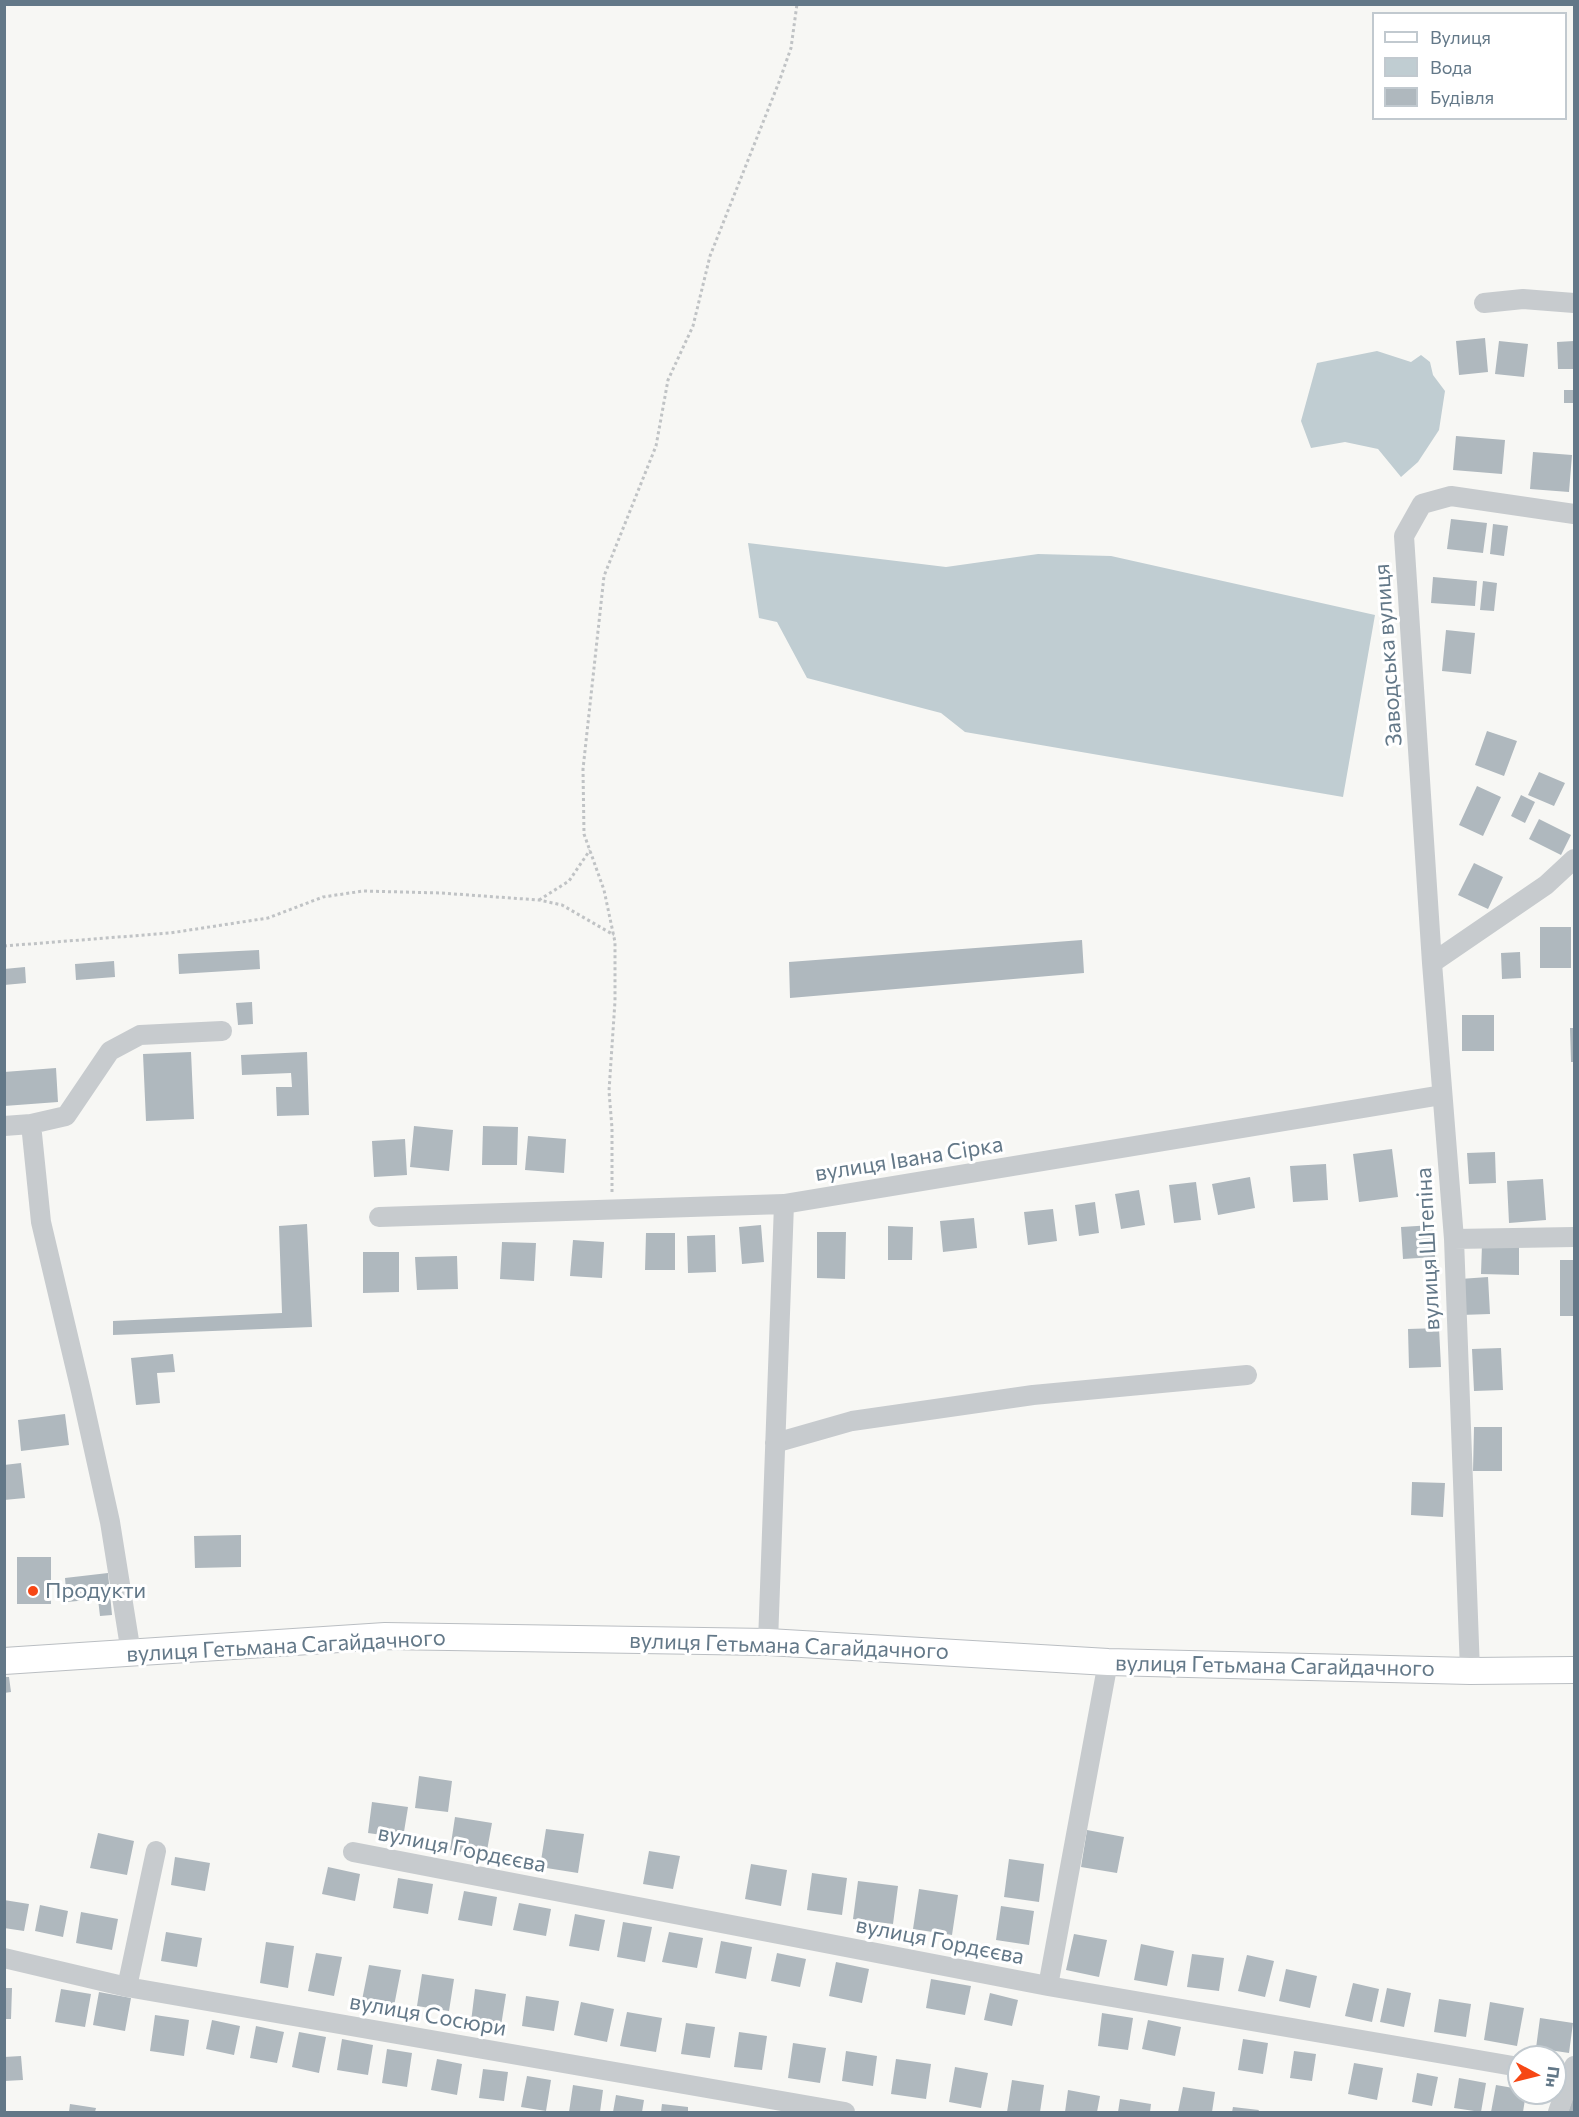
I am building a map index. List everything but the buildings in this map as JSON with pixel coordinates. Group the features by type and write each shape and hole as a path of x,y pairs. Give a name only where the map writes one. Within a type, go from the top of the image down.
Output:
{"main road":[{"name":"вулиця Гетьмана Сагайдачного","path":"4,1661 385,1636 768,1642 1108,1662 1470,1671 1575,1670"}],"street":[{"path":"1484,303 1523,299 1575,303"},
{"name":"Заводська вулиця","path":"1432,963 1404,536 1422,504 1451,496 1575,514"},
{"path":"1432,963 1546,885 1575,859"},
{"path":"1546,885 1575,881"},
{"name":"вулиця Штепіна","path":"1432,963 1454,1239 1470,1671"},
{"path":"4,1126 31,1124 66,1116 110,1051 140,1035 222,1031"},
{"name":"вулиця Івана Сірка","path":"379,1217 784,1204 1442,1095"},
{"path":"31,1124 41,1222 110,1522 131,1653"},
{"path":"768,1642 784,1204"},
{"path":"1454,1239 1575,1237"},
{"path":"775,1443 852,1421 1033,1395 1247,1375"},
{"path":"1048,1986 1108,1662"},
{"path":"127,1987 156,1851"},
{"name":"вулиця Гордєєва","path":"353,1852 1048,1986 1507,2065"},
{"name":"вулиця Сосюри","path":"4,1958 127,1987 845,2112"}],"path":[{"path":"611,1208 612,1128 609,1091 615,1001 614,935 604,890 584,834 583,768 604,576 656,446 668,380 693,326 710,256 779,82 790,48 796,4"},
{"path":"539,900 569,881 590,850"},
{"path":"4,946 170,933 268,918 322,897 363,891 441,893 539,900 562,905 614,935"}],"water":[{"path":"1377,351 1411,362 1421,355 1430,362 1433,375 1445,391 1439,430 1418,462 1401,477 1378,449 1345,442 1311,448 1301,421 1317,363"},
{"path":"748,543 946,567 1038,554 1111,556 1375,615 1343,797 965,732 941,713 807,678 777,622 759,618"}],"place":[{"name":"Продукти","path":"33,1591"}]}
